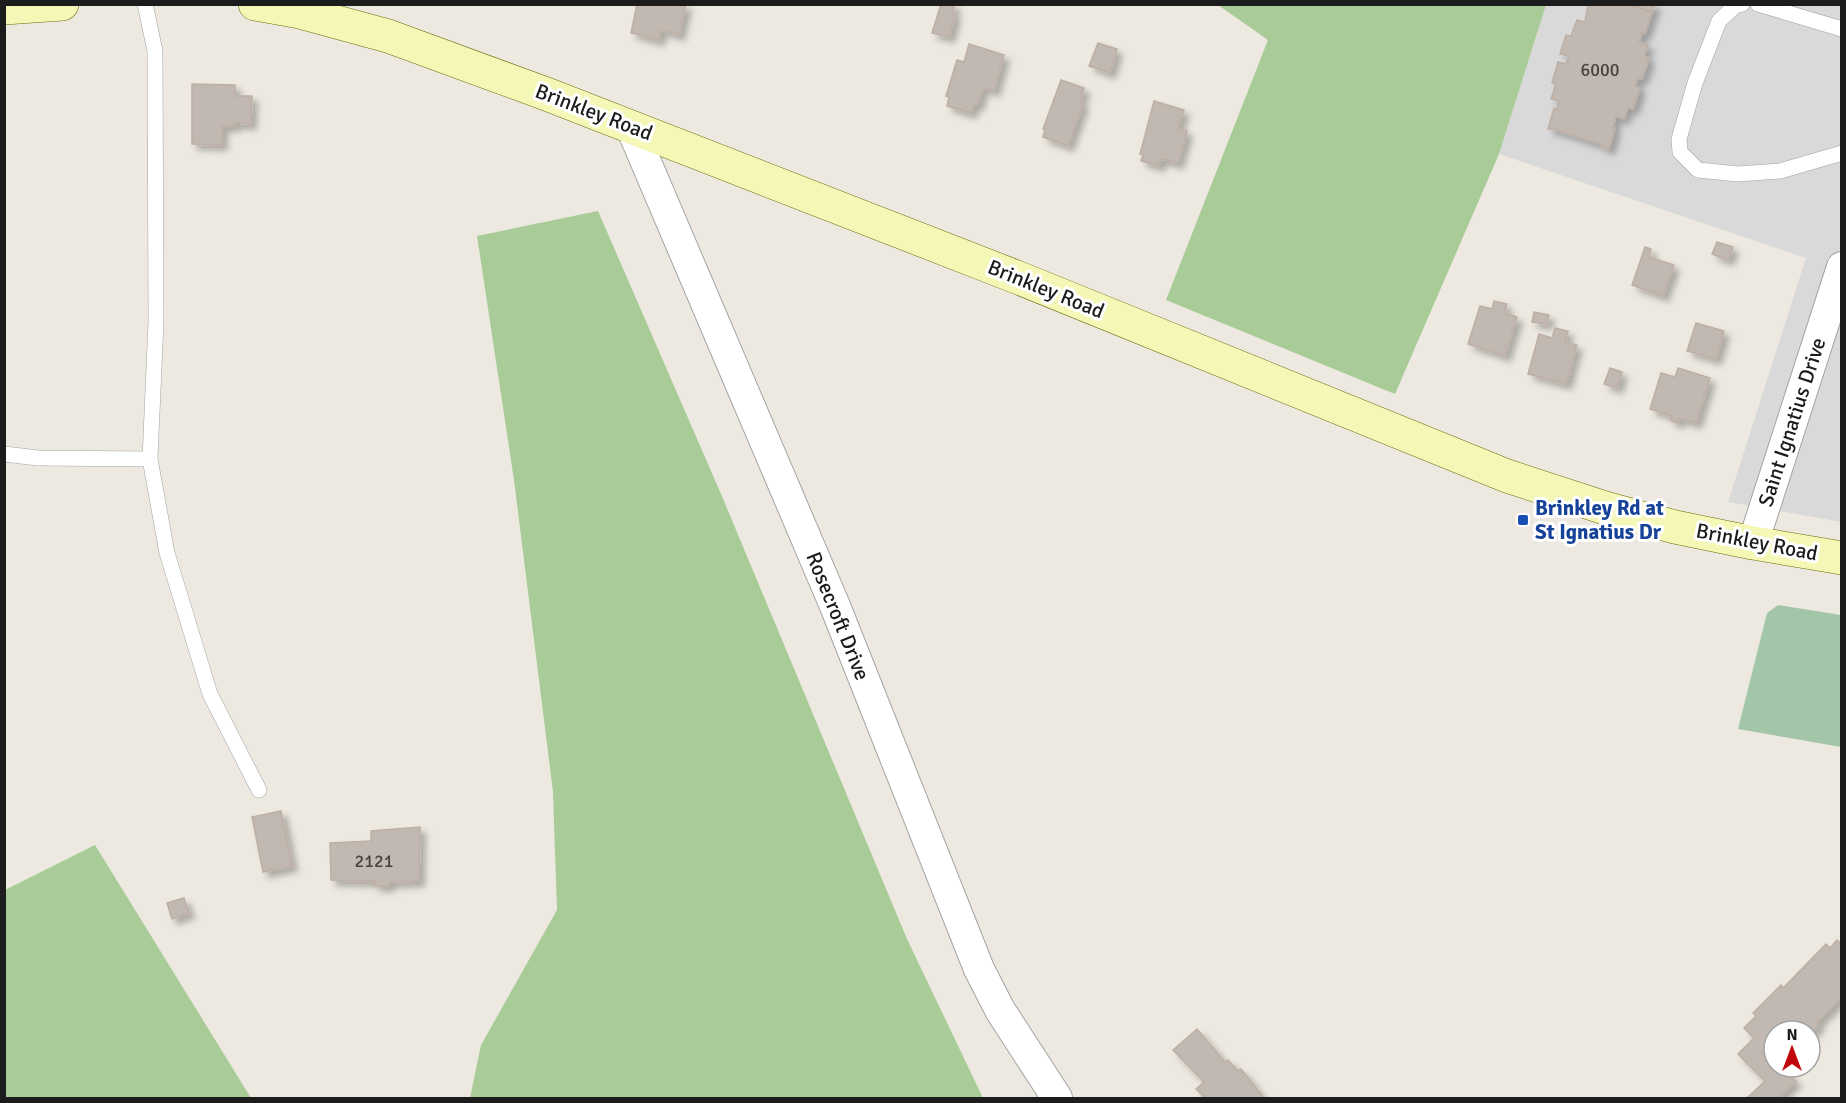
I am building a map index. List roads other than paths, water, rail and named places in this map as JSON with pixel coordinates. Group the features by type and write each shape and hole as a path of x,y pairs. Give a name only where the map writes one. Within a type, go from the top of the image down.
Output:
{"main road":[{"path":"4,8 62,4"},
{"name":"Brinkley Road","path":"255,4 300,12 396,38 1019,278 1507,476 1675,527 1842,558"}],"street":[{"name":"Rosecroft Drive","path":"631,127 835,606 979,969 1000,1010 1057,1098"},
{"name":"Saint Ignatius Drive","path":"1753,543 1842,267"}],"lane":[{"path":"145,4 155,51 156,322 150,459 167,553 210,694 259,790"},
{"path":"1742,4 1735,6 1719,21 1695,83 1679,139 1680,152 1698,170 1738,174 1780,171 1842,153"},
{"path":"1758,4 1842,29"},
{"path":"4,454 38,458 150,459"}],"place":[{"name":"Brinkley Rd at St Ignatius Dr","path":"1523,520"}]}
